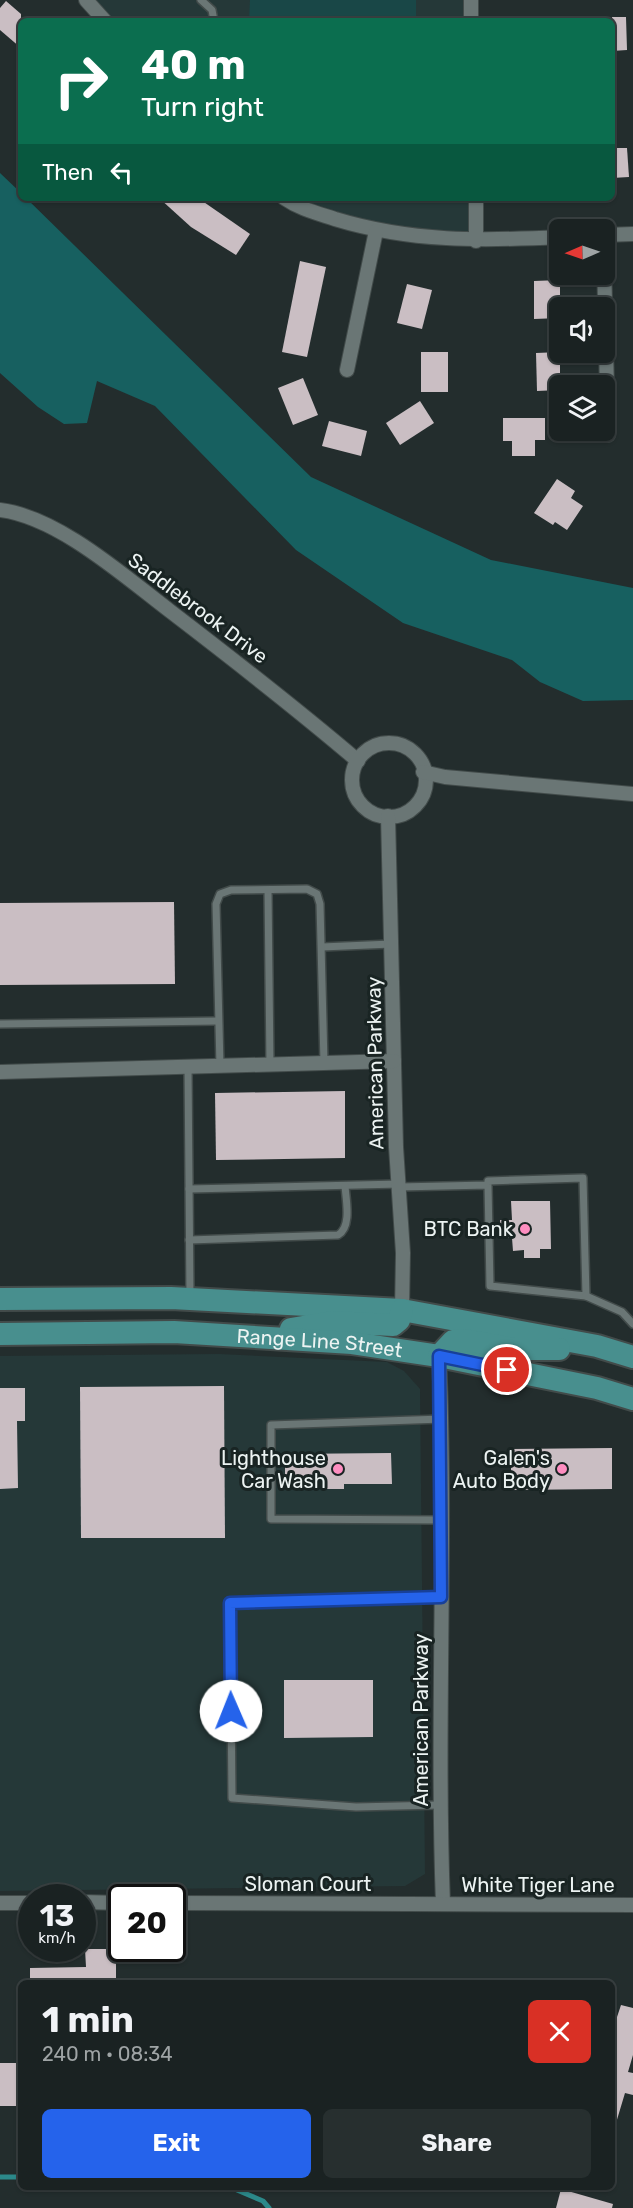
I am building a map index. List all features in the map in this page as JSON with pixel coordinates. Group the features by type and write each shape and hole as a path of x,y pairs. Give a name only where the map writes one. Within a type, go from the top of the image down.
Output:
{"main road":[{"name":"Range Line Street","path":"0,1299 190,1299 402,1310 608,1349 633,1357"},
{"path":"251,1336 332,1322 393,1325 399,1320 402,1310"},
{"name":"Range Line Street","path":"0,1334 174,1332 352,1343 439,1356 597,1388 633,1399"},
{"path":"439,1356 453,1341 465,1340 515,1349 608,1349"}],"street":[{"path":"86,0 102,18"},
{"path":"471,0 471,18"},
{"path":"289,201 298,207 376,231 476,241 549,238"},
{"path":"476,201 476,241"},
{"path":"347,370 376,231"},
{"path":"615,235 633,234"},
{"path":"605,285 607,375"},
{"name":"Saddlebrook Drive","path":"0,510 21,513 88,549 282,696 358,761"},
{"path":"383,742 396,743 408,748 420,759 423,772 426,785 420,801 401,816 377,816 365,810 356,800 352,788 352,772 365,750 383,742"},
{"path":"423,772 445,777 633,794"},
{"name":"American Parkway","path":"388,816 394,1062 403,1253 402,1310"},
{"path":"0,1072 394,1062"},
{"name":"American Parkway","path":"439,1356 442,1419 439,1805 443,1904"},
{"path":"0,1903 18,1903"},
{"name":"Sloman Court","path":"186,1903 443,1904"},
{"name":"White Tiger Lane","path":"443,1904 633,1905"}],"lane":[{"path":"201,0 213,10 214,18"},
{"path":"220,1066 216,904 220,894 231,890 307,889 317,894 320,904 324,1063"},
{"path":"268,890 270,1065"},
{"path":"321,947 391,944"},
{"path":"0,1024 218,1021"},
{"path":"188,1067 190,1299"},
{"path":"586,1296 583,1178 488,1181 490,1286 586,1296 622,1312 633,1324"},
{"path":"189,1189 488,1185"},
{"path":"189,1240 338,1235 344,1231 346,1225 345,1186"},
{"path":"441,1521 271,1519 271,1425 442,1419"},
{"path":"439,1805 356,1807 232,1798 230,1603 441,1597"}],"shaded area":[{"path":"86,0 471,0 471,18 102,18"},
{"path":"250,0 416,0 416,18 249,18"},
{"path":"0,173 18,190 18,201 29,201 311,477 491,560 633,588 633,700 583,701 540,682 512,660 403,623 296,550 155,406 97,381 87,423 64,424 38,407 0,373"},
{"path":"297,201 476,201 476,241 404,235"},
{"path":"219,1354 387,1362 404,1371 420,1389 425,1874 405,1886 186,1889 186,1884 108,1884 108,1890 96,1890 96,1884 18,1884 18,1891 0,1891 0,1356"}],"building":[{"path":"6,1 21,14 21,18 18,18 18,45 0,30 0,8"},
{"path":"626,17 627,50 615,51 615,18 612,18"},
{"path":"615,148 627,148 629,177 615,178"},
{"path":"162,201 202,201 250,234 236,255 191,227"},
{"path":"300,261 326,267 307,357 282,352"},
{"path":"549,280 549,285 560,285 560,297 549,297 549,318 534,319 534,281"},
{"path":"407,284 432,290 422,329 397,323"},
{"path":"421,352 448,352 448,392 421,392"},
{"path":"549,352 549,363 560,363 560,375 549,375 549,390 537,391 536,353"},
{"path":"303,378 318,415 293,425 278,388"},
{"path":"420,401 434,423 400,445 386,423"},
{"path":"503,418 545,418 545,440 535,440 535,456 512,456 512,441 503,441"},
{"path":"329,421 367,431 361,456 322,446"},
{"path":"557,479 575,491 571,498 583,506 567,530 555,522 553,525 534,513"},
{"path":"174,902 175,984 0,985 0,903"},
{"path":"345,1091 345,1158 216,1160 215,1093"},
{"name":"BTC Bank","path":"511,1201 550,1201 551,1249 540,1249 540,1258 524,1258 524,1250 513,1251 512,1238 501,1238 500,1220 512,1220"},
{"path":"224,1386 225,1538 81,1538 80,1387"},
{"path":"0,1388 25,1388 25,1421 17,1421 18,1488 0,1489"},
{"name":"Galen's Auto Body","path":"612,1448 612,1489 511,1490 511,1449"},
{"name":"Lighthouse Car Wash","path":"391,1453 392,1484 344,1484 344,1489 285,1489 285,1454"},
{"path":"284,1680 373,1680 373,1737 284,1738"},
{"path":"96,1949 108,1949 108,1962 116,1962 116,1980 30,1980 30,1968 86,1967 86,1962 96,1962"},
{"path":"621,2005 633,2008 633,2055 628,2072 633,2073 633,2095 625,2093 616,2123 615,2123 615,2023"},
{"path":"0,2063 18,2063 18,2106 0,2106"},
{"path":"561,2190 613,2204 612,2208 556,2208"}],"waterway":[{"path":"0,2177 18,2177"},
{"path":"237,2190 263,2201 269,2208"}],"place":[{"name":"BTC Bank","path":"525,1229"},
{"name":"Lighthouse Car Wash","path":"338,1469"},
{"name":"Galen's Auto Body","path":"562,1469"}],"route":[{"path":"231,1711 230,1603 441,1597 442,1409 439,1356 507,1370"}]}
